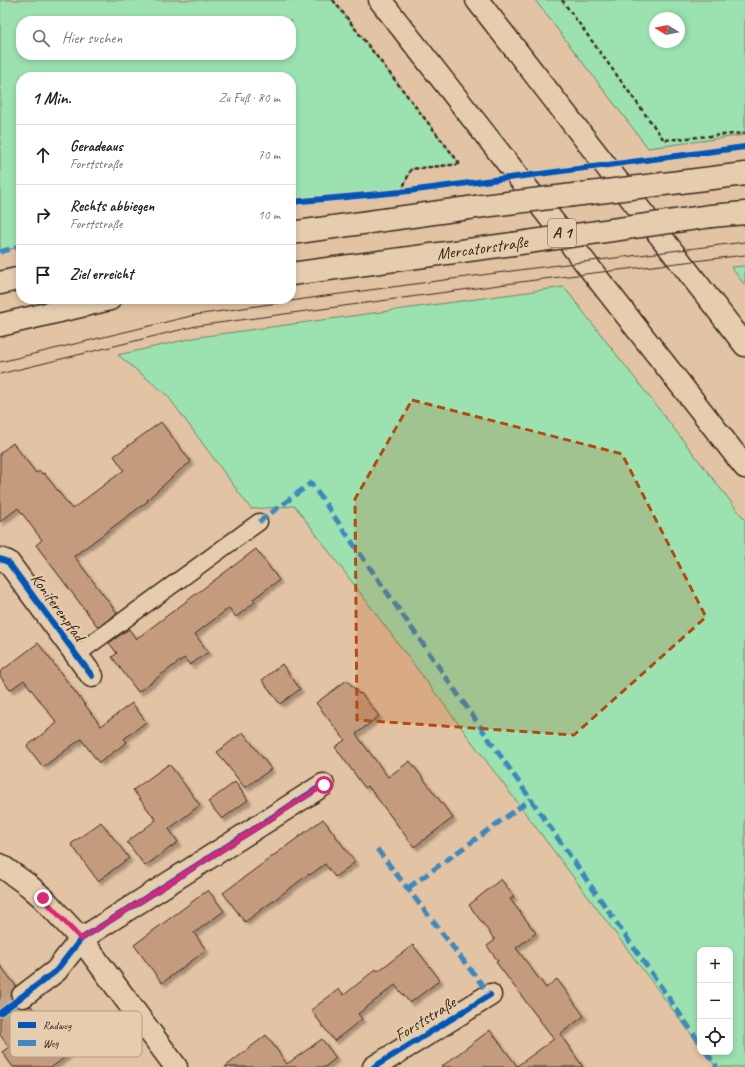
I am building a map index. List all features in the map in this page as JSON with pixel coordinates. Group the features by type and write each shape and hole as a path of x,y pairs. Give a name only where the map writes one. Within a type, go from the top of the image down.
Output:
{"main road":[{"name":"A 1","path":"380,0 745,467"},
{"path":"477,0 745,345"},
{"path":"296,232 483,206 745,174"},
{"name":"Mercatorstraße","path":"296,273 745,212"},
{"path":"0,283 16,279"},
{"path":"0,326 90,304"},
{"name":"Koniferenpfad","path":"0,559 8,562 92,676"},
{"path":"23,996 56,971 81,939 324,785"},
{"path":"0,865 43,898 81,939 134,1011"},
{"name":"Forststraße","path":"374,1067 490,995"},
{"path":"142,1021 176,1067"}],"lane":[{"name":"Koniferenpfad","path":"76,655 259,522"}],"path":[{"path":"333,0 460,164 411,170 401,192"},
{"path":"562,0 664,140 745,133"}],"highlighted area":[{"path":"412,400 622,454 706,617 574,735 357,720 355,499"}],"green space":[{"path":"0,0 333,0 460,164 411,169 401,192 296,202 296,72 16,72 16,247 0,252"},
{"path":"535,0 745,0 745,135 648,148"},
{"path":"745,266 745,285 731,267"},
{"path":"564,287 745,520 745,1067 716,1067 707,1055 733,1055 733,947 697,947 697,1042 295,506 251,509 167,395 118,355 198,337"}],"building":[{"path":"161,422 191,462 180,470 147,500 148,501 74,556 117,613 98,627 36,545 42,540 18,508 0,522 0,453 13,443 36,473 40,471 42,474 44,473 72,509 124,470 114,456"},
{"path":"256,549 279,580 253,599 255,602 236,617 229,608 195,634 208,652 190,665 184,658 138,692 112,657 117,653 109,643 129,629 136,639"},
{"path":"38,643 101,726 132,703 146,722 124,739 127,742 99,763 81,739 43,767 27,746 57,723 24,680 10,690 0,676 0,672"},
{"path":"282,664 300,689 280,704 262,680"},
{"path":"347,680 359,694 361,693 379,716 356,734 388,777 410,761 453,818 414,847 368,786 365,788 335,747 345,740 316,703"},
{"path":"243,732 271,769 245,788 217,752"},
{"path":"169,764 200,805 169,829 178,842 145,866 127,842 156,820 133,790"},
{"path":"235,782 248,800 222,819 208,802"},
{"path":"323,819 355,862 335,877 325,864 310,875 309,874 245,922 223,893"},
{"path":"101,822 129,858 98,881 71,844"},
{"path":"501,879 514,897 510,899 536,933 516,948 546,988 557,979 584,1016 560,1034 583,1067 441,1067 490,1030 517,1066 554,1039 496,962 498,961 487,946 495,940 469,905"},
{"path":"208,890 224,911 194,933 206,950 162,983 134,945"},
{"path":"413,945 440,980 410,1003 395,985 358,1014 362,1019 334,1041 311,1010 339,989 344,995 376,969 378,971"},
{"path":"0,965 16,986 11,992 13,1003 19,1008 31,1006 35,1011 10,1011 10,1057 65,1057 52,1067 13,1067 2,1052 9,1047 0,1035"},
{"path":"266,1035 287,1064 322,1039 336,1058 325,1067 225,1067"}],"tunnel":[{"path":"0,1013 23,996"}],"tram line":[{"path":"296,300 534,268 745,242"},
{"path":"0,374 196,326 543,279 745,255"},
{"path":"0,362 195,315 270,304"}],"marked path":[{"path":"0,252 16,247"},
{"path":"259,522 311,483 697,1039"},
{"path":"408,888 531,799"},
{"path":"377,849 490,995"},
{"path":"708,1055 717,1067"}],"cycle path":[{"path":"296,202 401,192 745,147"},
{"path":"0,559 8,562 92,676"},
{"path":"0,1013 56,971 81,939 323,785"},
{"path":"374,1067 490,995"}],"route":[{"path":"43,898 81,939 324,785"}]}
